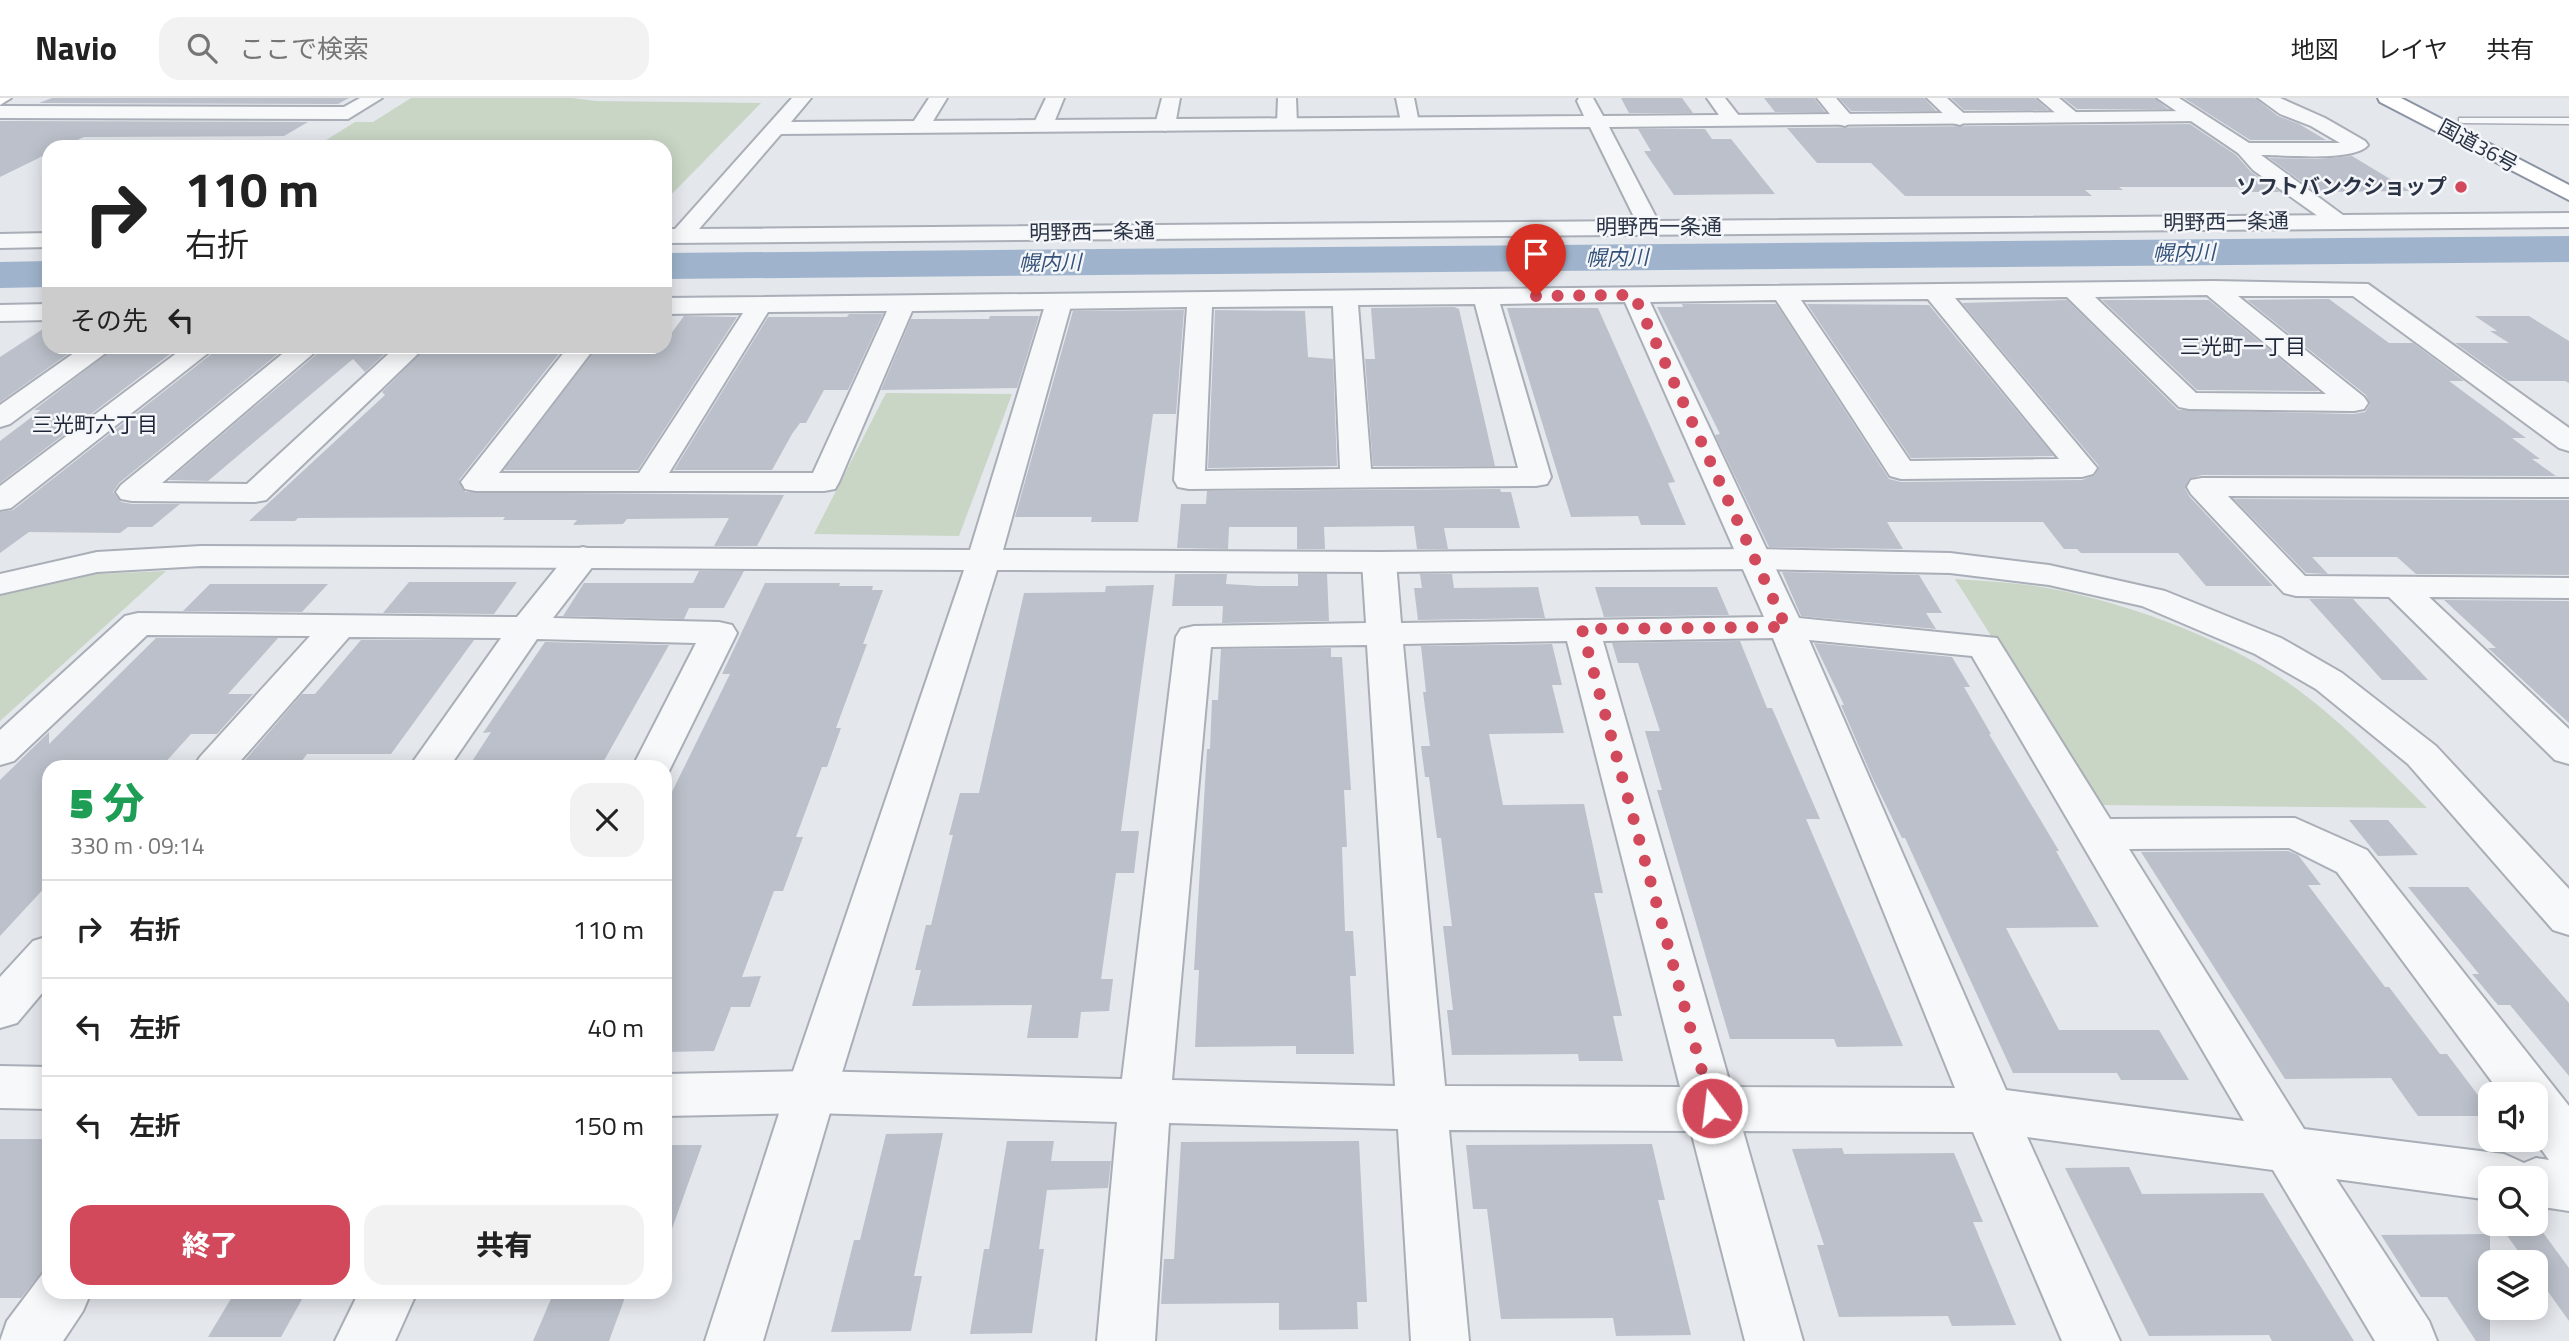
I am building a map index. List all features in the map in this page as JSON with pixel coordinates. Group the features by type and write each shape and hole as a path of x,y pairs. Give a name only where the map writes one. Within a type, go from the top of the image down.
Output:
{"highway":[{"name":"国道36号","path":"2387,98 2569,194"},
{"name":"国道36号","path":"2419,98 2569,175"}],"street":[{"path":"143,131 206,98"},
{"path":"0,112 348,113 373,98"},
{"path":"675,230 802,98"},
{"path":"920,127 939,98"},
{"path":"1044,125 1055,98"},
{"path":"1165,125 1171,98"},
{"path":"1287,98 1287,124"},
{"path":"1405,98 1409,123"},
{"path":"1585,98 1647,221"},
{"path":"1716,98 1733,121"},
{"path":"1826,98 1845,120"},
{"path":"1936,98 1960,119"},
{"path":"2047,98 2073,118"},
{"path":"2166,98 2245,149 2260,166 2332,215"},
{"path":"2245,149 2351,149 2358,145 2267,98"},
{"path":"776,128 2195,117"},
{"name":"明野西一条通","path":"675,230 2332,215 2569,209"},
{"name":"明野西一条通","path":"2332,215 2569,220"},
{"path":"0,229 42,228"},
{"path":"0,241 42,240"},
{"path":"2074,290 2189,401 2354,403 2213,288"},
{"path":"672,306 2213,288 2359,289 2569,442"},
{"path":"1784,293 1901,470 2082,468 1936,292"},
{"path":"1634,295 1786,627 1989,1111 2091,1341"},
{"path":"1200,299 1189,480 1536,477 1486,297"},
{"path":"1345,299 1356,478"},
{"path":"734,1341 810,1092 984,559 1059,302"},
{"path":"577,354 476,482 824,482 903,303"},
{"path":"649,481 761,304"},
{"path":"0,313 42,312"},
{"path":"0,418 91,354"},
{"path":"0,501 193,354"},
{"path":"299,354 132,492 255,493 404,354"},
{"path":"2569,488 2202,487 2296,586 2569,588"},
{"path":"0,584 97,562 201,556 1379,562 1755,559 1950,563 2049,575 2152,598 2268,646 2329,681 2422,755 2569,918"},
{"path":"434,760 527,628 583,557"},
{"path":"1379,562 1440,1341"},
{"path":"2398,587 2569,751"},
{"path":"0,752 138,624 719,633 656,760"},
{"path":"220,760 339,626"},
{"path":"1126,1341 1145,1099 1194,637 1786,627 1984,646 2100,834 2286,1148 2407,1341"},
{"path":"1582,629 1774,1341"},
{"path":"2100,834 2295,833 2352,861 2521,1082"},
{"path":"0,1009 42,962"},
{"path":"0,1087 42,1088"},
{"path":"672,1095 810,1092 1423,1108 1989,1111 2478,1174"},
{"path":"2548,1118 2569,1146"},
{"path":"2548,1183 2569,1186"},
{"path":"28,1341 58,1299"},
{"path":"364,1341 385,1299"}],"lane":[{"path":"2463,120 2569,121"}],"green space":[{"path":"411,98 573,98 596,101 761,103 672,194 672,140 326,140 355,122 373,122"},
{"path":"886,393 1012,394 959,536 814,534"},
{"path":"166,571 0,721 0,596 97,574"},
{"path":"1955,579 2035,586 2101,600 2172,624 2240,654 2297,689 2331,716 2427,808 2098,805"}],"building":[{"path":"52,98 349,98 338,104 39,103"},
{"path":"1621,98 1682,98 1693,113 1629,113"},
{"path":"1764,98 1814,98 1825,112 1775,112"},
{"path":"1839,98 1924,98 1936,111 1851,111"},
{"path":"1951,98 2035,98 2048,110 1964,110"},
{"path":"2063,98 2154,98 2168,109 2077,109"},
{"path":"2184,98 2255,98 2278,116 2299,124 2326,140 2250,140"},
{"path":"0,121 308,122 284,136 84,137 77,140 42,140 42,156 0,177"},
{"path":"2190,124 2236,155 2251,172 2280,192 2244,192 2237,187 2119,187 2123,190 2085,190 2092,196 1905,196 1871,163 1817,163 1787,128"},
{"path":"1638,129 1705,129 1712,139 1731,139 1775,194 1674,195 1644,151 1651,151"},
{"path":"2352,156 2410,191 2316,192 2269,158 2318,159"},
{"path":"2329,299 2389,343 2413,343 2464,381 2449,381 2526,438 2512,438 2540,459 2532,459 2556,476 2202,475 2189,479 2185,488 2189,496 2273,586 2206,586 2178,553 2081,553 2077,549 2064,549 2043,522 1887,522 1903,549 1769,547 1715,435 1720,434 1657,307 1683,307 1682,304 1776,304 1889,479 1901,482 2082,480 2095,475 2099,466 1962,303 2067,300 2178,410 2354,414 2365,412 2370,404 2366,395 2247,300"},
{"path":"2102,300 2209,300 2319,391 2197,390"},
{"path":"1807,304 1929,305 2054,456 1911,458"},
{"path":"1371,308 1459,309 1495,466 1373,466 1365,359 1375,359"},
{"path":"1507,308 1598,308 1675,482 1668,483 1686,525 1641,525 1638,516 1571,517"},
{"path":"1184,310 1176,414 1153,414 1138,522 1091,522 1092,517 1015,517 1073,311"},
{"path":"1215,310 1305,311 1308,357 1333,359 1337,466 1208,468"},
{"path":"849,314 883,314 848,390 824,390 806,423 800,423 792,434 772,470 674,470 768,317 847,317"},
{"path":"684,316 737,317 638,470 504,470 592,354 672,354 672,332"},
{"path":"990,316 1039,316 1017,388 881,390 911,319 989,319"},
{"path":"2475,316 2529,316 2569,341 2569,383 2508,381 2455,343 2509,343 2490,331 2497,331"},
{"path":"42,330 42,354 68,354 0,402 0,357"},
{"path":"107,354 170,354 0,483 0,441 41,410 34,410"},
{"path":"211,354 278,354 119,483 113,492 121,502 180,504 152,527 128,527 120,533 29,532 0,553 0,512 13,510"},
{"path":"317,354 384,354 365,372 353,359 208,481 169,480"},
{"path":"420,354 559,354 459,480 465,492 784,495 757,546 714,546 729,518 627,519 623,524 573,525 577,520 503,520 505,517 298,518 295,521 249,521 385,395 382,392"},
{"path":"1500,489 1501,492 1511,492 1520,528 1444,528 1448,549 1417,549 1414,526 1324,527 1325,549 1297,549 1297,527 1229,527 1228,549 1177,548 1181,504 1206,504 1207,491"},
{"path":"2234,499 2569,500 2569,575 2416,574 2397,557 2312,557 2328,574 2306,573"},
{"path":"699,571 744,571 724,608 689,608 684,619 563,616 584,583 693,583"},
{"path":"1782,572 1919,575 1942,613 1926,613 1936,629 1801,616"},
{"path":"1175,574 1227,574 1226,584 1298,586 1298,574 1327,574 1329,621 1222,623 1223,606 1172,606"},
{"path":"1420,574 1452,574 1454,588 1538,587 1545,618 1418,620 1414,588 1422,588"},
{"path":"409,582 517,582 494,614 383,613"},
{"path":"765,583 840,583 839,586 873,586 872,590 883,590 863,644 867,644 836,728 841,728 827,767 822,767 796,837 803,837 783,891 774,891 742,977 761,976 750,1007 731,1007 714,1051 672,1052 672,792 730,674 722,674"},
{"path":"210,584 328,584 302,612 183,611"},
{"path":"1154,585 1121,831 1139,831 1134,873 1116,873 1101,979 1113,979 1109,1011 1081,1012 1078,1038 1027,1038 1032,1005 912,1006 921,970 915,970 926,925 931,925 953,835 949,835 960,793 979,793 1024,593 1105,592 1106,586"},
{"path":"1595,587 1717,587 1729,615 1604,617"},
{"path":"2309,599 2353,599 2428,680 2382,680"},
{"path":"2444,600 2569,601 2569,723 2488,648 2496,648"},
{"path":"156,638 278,638 228,694 253,694 217,734 191,734 167,760 42,760 42,891 0,936 0,780 49,732 49,744"},
{"path":"361,640 474,640 391,754 307,754 303,760 245,760 302,694 315,694"},
{"path":"1740,641 1767,708 1772,708 1820,819 1806,819 1903,1046 1837,1047 1834,1039 1730,1039 1657,790 1662,790 1645,731 1660,731 1638,663 1618,663 1612,643"},
{"path":"545,642 669,645 604,760 473,760 491,732 483,733"},
{"path":"1814,643 1952,657 1970,687 1964,687 1989,734 2059,851 2056,851 2099,927 2006,928 2059,1030 2159,1030 2189,1080 2121,1080 2117,1073 2013,1073 1905,838 1902,838 1873,779 1841,705 1844,705"},
{"path":"1552,644 1562,685 1552,685 1564,733 1489,734 1503,805 1584,804 1603,893 1594,893 1622,1016 1613,1016 1623,1061 1579,1061 1578,1054 1452,1055 1447,1010 1453,1010 1443,926 1452,926 1441,838 1437,838 1429,777 1425,777 1421,746 1430,746 1423,692 1426,692 1421,646"},
{"path":"1331,648 1331,657 1342,657 1351,790 1344,790 1347,847 1342,847 1345,931 1353,931 1356,976 1350,976 1354,1054 1296,1054 1296,1046 1195,1047 1199,970 1194,970 1207,749 1210,749 1212,700 1218,700 1221,649"},
{"path":"2349,820 2388,820 2418,855 2378,856"},
{"path":"2288,851 2298,855 2321,885 2308,885 2385,987 2389,987 2440,1054 2447,1054 2478,1095 2478,1116 2418,1116 2391,1078 2285,1079 2141,852"},
{"path":"2408,887 2468,887 2569,1003 2569,1076 2510,1005 2498,1005 2472,974 2479,974"},
{"path":"943,1133 914,1276 922,1276 911,1331 831,1332 854,1240 860,1240 886,1134"},
{"path":"0,1139 42,1139 42,1272 21,1298 0,1298"},
{"path":"1007,1141 1054,1141 1051,1161 1111,1161 1108,1188 1047,1190 1039,1249 1044,1249 1032,1333 970,1334 984,1249 989,1249"},
{"path":"1359,1141 1367,1302 1357,1302 1358,1329 1279,1330 1279,1303 1161,1304 1164,1259 1174,1259 1181,1142"},
{"path":"1652,1144 1665,1200 1658,1200 1691,1335 1616,1336 1613,1318 1501,1319 1487,1209 1473,1209 1466,1145"},
{"path":"672,1145 702,1145 672,1229"},
{"path":"1842,1148 1844,1154 1954,1153 1983,1222 1973,1222 2016,1325 1952,1326 1948,1316 1839,1317 1817,1245 1824,1245 1792,1149"},
{"path":"2129,1167 2142,1194 2263,1193 2354,1341 2272,1341 2269,1335 2149,1336 2065,1168"},
{"path":"2381,1235 2490,1236 2490,1250 2478,1250 2478,1320 2490,1320 2490,1341 2476,1341 2447,1297 2421,1297"},
{"path":"2507,1236 2546,1236 2569,1268 2569,1321 2548,1292 2548,1250 2517,1250"},
{"path":"231,1299 302,1299 281,1337 208,1337"},
{"path":"551,1299 624,1299 609,1341 533,1341"}],"waterway":[{"name":"幌内川","path":"672,266 2569,249"},
{"name":"幌内川","path":"0,275 42,274"}],"place":[{"name":"ソフトバンクショップ","path":"2461,187"}],"district":[{"name":"三光町一丁目","path":"2243,347"},
{"name":"三光町六丁目","path":"95,425"}],"route":[{"path":"1536,296 1634,295 1786,627 1582,629 1712,1108"}]}
